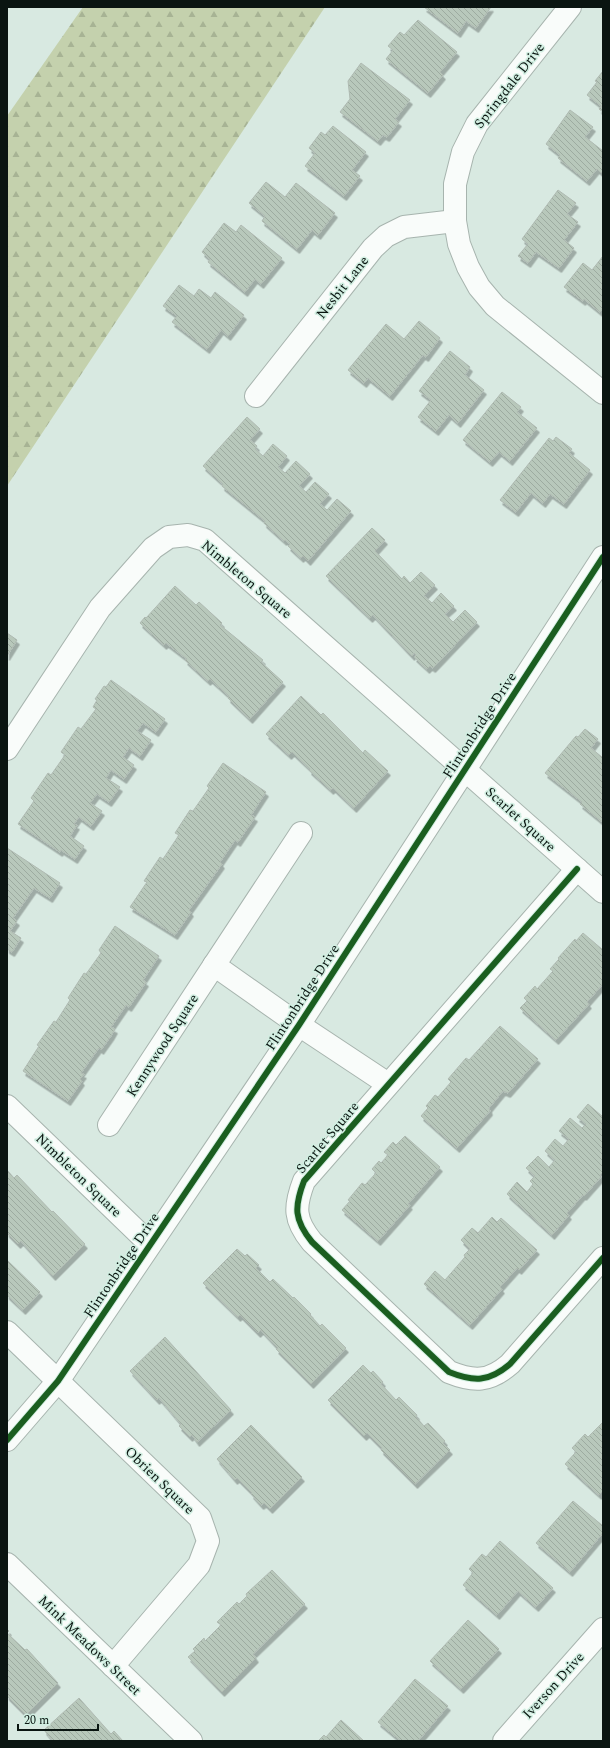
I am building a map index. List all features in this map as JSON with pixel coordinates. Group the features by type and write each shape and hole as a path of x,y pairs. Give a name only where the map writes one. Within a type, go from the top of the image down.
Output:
{"street":[{"name":"Springdale Drive","path":"570,7 477,124 463,152 455,184 454,221 459,244 468,267 479,287 494,306 603,393"},
{"name":"Nesbit Lane","path":"256,396 373,248 386,236 404,227 454,221"},
{"name":"Nimbleton Square","path":"7,749 100,608 153,548 169,537 188,535 205,540 464,769"},
{"name":"Flintonbridge Drive","path":"7,1440 58,1381 299,1025 603,557"},
{"name":"Scarlet Square","path":"464,769 603,892"},
{"name":"Kennywood Square","path":"109,1125 301,833"},
{"name":"Scarlet Square","path":"577,869 304,1180 297,1198 298,1217 305,1232 312,1242 449,1372 466,1379 483,1379 500,1372 510,1364 603,1258"},
{"path":"214,965 299,1025 388,1084"},
{"name":"Nimbleton Square","path":"7,1106 150,1244"},
{"name":"Obrien Square","path":"7,1332 200,1518 208,1541 199,1565 113,1666"},
{"name":"Mink Meadows Street","path":"7,1564 191,1741"},
{"name":"Iverson Drive","path":"504,1741 603,1629"}],"green space":[{"path":"83,7 325,7 7,486 7,116"}],"building":[{"path":"424,7 491,7 476,28 466,21 458,33"},
{"path":"418,20 457,52 440,72 443,75 428,93 386,59 393,50 388,46 400,32 404,35"},
{"path":"361,63 410,100 395,119 399,122 387,137 383,135 378,141 340,112 350,99 348,81"},
{"path":"603,71 603,112 599,109 601,106 587,95"},
{"path":"570,110 593,127 585,137 603,151 603,171 601,173 597,169 587,181 558,158 560,155 546,144"},
{"path":"333,126 366,152 352,170 360,176 344,196 305,166 315,153 309,148 321,132 325,135"},
{"path":"266,182 285,197 296,183 335,213 318,235 312,230 297,249 262,221 265,216 249,203"},
{"path":"558,190 576,203 567,214 578,222 564,240 574,248 559,268 536,252 528,263 518,256 528,244 522,239"},
{"path":"224,223 236,232 241,225 282,258 261,284 255,279 245,292 208,262 210,259 202,252"},
{"path":"603,256 603,308 600,312 584,299 583,301 564,287 583,263 592,270"},
{"path":"179,285 194,296 199,289 211,298 215,292 244,315 228,336 221,330 207,349 172,322 177,316 163,306"},
{"path":"419,321 440,338 426,357 423,355 390,396 368,378 364,383 348,370 386,324 404,339"},
{"path":"450,351 470,367 465,375 484,390 458,423 449,415 436,431 418,417 431,400 419,391"},
{"path":"502,392 521,407 517,412 537,428 510,461 499,452 490,462 463,440"},
{"path":"247,417 260,429 250,440 257,446 255,449 263,456 273,444 287,456 278,467 285,473 296,461 310,474 299,486 306,492 315,482 329,494 320,504 327,510 337,499 351,511 308,561 303,556 301,558 288,546 290,544 285,540 284,541 264,523 265,521 222,486 223,484 203,466"},
{"path":"556,437 572,449 569,453 590,470 564,504 550,494 543,503 531,493 516,512 500,500 549,438 553,441"},
{"path":"372,528 385,540 375,551 402,579 404,576 410,583 421,572 435,585 424,596 432,603 441,593 454,606 445,614 453,622 465,610 477,622 433,668 430,666 427,669 414,657 416,655 414,653 412,656 373,615 370,618 326,576"},
{"path":"175,586 196,605 199,602 222,623 220,625 263,660 261,662 283,682 250,719 228,698 229,696 210,679 208,681 185,660 187,659 166,643 164,645 140,623"},
{"path":"7,633 17,640 7,656"},
{"path":"111,680 165,719 156,732 143,723 137,731 151,740 140,756 129,748 123,757 134,765 124,779 111,770 106,778 120,787 109,802 97,794 90,803 102,811 91,826 79,817 74,824 77,825 70,836 84,846 75,859 61,850 60,852 18,824 34,801 31,798 48,773 51,775 65,755 61,752 78,727 81,729 96,709 93,707 97,700 95,699 104,686 106,687"},
{"path":"301,696 321,715 323,713 363,753 365,750 388,771 354,808 333,788 331,790 292,752 289,755 266,734"},
{"path":"585,729 598,739 591,748 603,758 603,821 580,804 582,802 545,773 576,736 578,737"},
{"path":"223,763 266,792 251,815 255,817 238,842 235,840 220,862 222,864 189,910 191,912 175,935 130,907 147,882 144,881 160,857 163,859 179,835 175,833 190,810 193,811 209,788 207,786"},
{"path":"7,848 60,883 50,898 34,888 13,918 17,921 10,931 21,938 12,952 7,949"},
{"path":"115,926 159,956 143,980 146,982 129,1007 126,1005 111,1027 115,1029 111,1036 101,1050 99,1048 81,1073 84,1074 80,1079 82,1081 68,1101 23,1071 39,1046 37,1045 54,1021 56,1022 70,1000 68,998 84,973 86,974 101,953 99,950"},
{"path":"583,933 603,950 603,984 587,1002 589,1004 556,1040 520,1008 527,1001 524,998 535,986 537,989 553,971 550,969 559,959 558,958 575,939 576,941"},
{"path":"500,1026 538,1059 508,1093 503,1091 489,1108 490,1111 457,1148 421,1116 428,1108 426,1106 435,1095 438,1097 451,1082 448,1079 466,1058 469,1060"},
{"path":"588,1104 603,1117 603,1172 600,1175 601,1177 567,1213 569,1215 552,1235 507,1194 517,1182 527,1192 533,1184 530,1181 535,1176 526,1168 538,1156 549,1167 555,1160 545,1151 555,1139 563,1146 569,1139 559,1131 570,1118 582,1128 586,1124 577,1117"},
{"path":"405,1136 440,1167 408,1204 410,1205 378,1241 342,1210 362,1183 365,1185 376,1173 372,1169 379,1161 381,1163 388,1155 384,1152 393,1142 396,1145"},
{"path":"7,1170 14,1178 17,1175 85,1244 53,1276 21,1241 18,1244 7,1233"},
{"path":"492,1217 497,1222 501,1218 537,1250 519,1270 517,1268 500,1287 502,1289 470,1325 424,1284 435,1271 445,1280 470,1249 461,1240 472,1228 478,1233"},
{"path":"237,1249 245,1256 247,1254 259,1265 256,1268 270,1282 273,1279 293,1298 294,1297 311,1314 310,1315 320,1326 322,1324 346,1348 311,1384 276,1349 278,1348 261,1330 258,1333 240,1315 238,1317 203,1283"},
{"path":"7,1260 40,1292 23,1310 7,1295"},
{"path":"165,1337 231,1410 197,1442 192,1435 190,1437 179,1426 181,1424 159,1398 157,1400 130,1371"},
{"path":"363,1365 371,1373 373,1371 383,1382 381,1384 396,1400 399,1397 417,1415 416,1417 424,1426 428,1423 445,1441 443,1443 450,1450 415,1484 381,1450 382,1448 367,1433 364,1436 328,1400"},
{"path":"603,1422 603,1491 599,1495 565,1464 576,1452 572,1448 585,1434 588,1437"},
{"path":"251,1425 302,1477 270,1509 264,1503 261,1505 251,1494 252,1493 237,1478 235,1480 217,1459"},
{"path":"573,1501 603,1526 603,1533 570,1572 536,1543"},
{"path":"500,1541 553,1588 536,1607 518,1591 497,1615 463,1585 473,1573 469,1569 482,1554 486,1557"},
{"path":"272,1570 305,1604 253,1654 256,1658 222,1692 188,1657 195,1651 193,1649 204,1638 205,1641 221,1625 217,1622 237,1602 239,1604 247,1596 246,1594"},
{"path":"468,1620 499,1649 461,1689 430,1661"},
{"path":"7,1633 25,1650 27,1649 58,1683 26,1715 7,1696"},
{"path":"415,1679 448,1706 418,1741 401,1741 378,1722"},
{"path":"79,1698 111,1734 114,1731 123,1741 53,1741 44,1730"},
{"path":"341,1720 364,1741 318,1741 324,1735 326,1737"}],"cycle path":[{"path":"7,1440 58,1381 299,1025 603,557"},
{"path":"577,869 304,1181 297,1206 299,1220 312,1242 449,1372 466,1378 474,1379 488,1377 510,1364 603,1258"}]}
